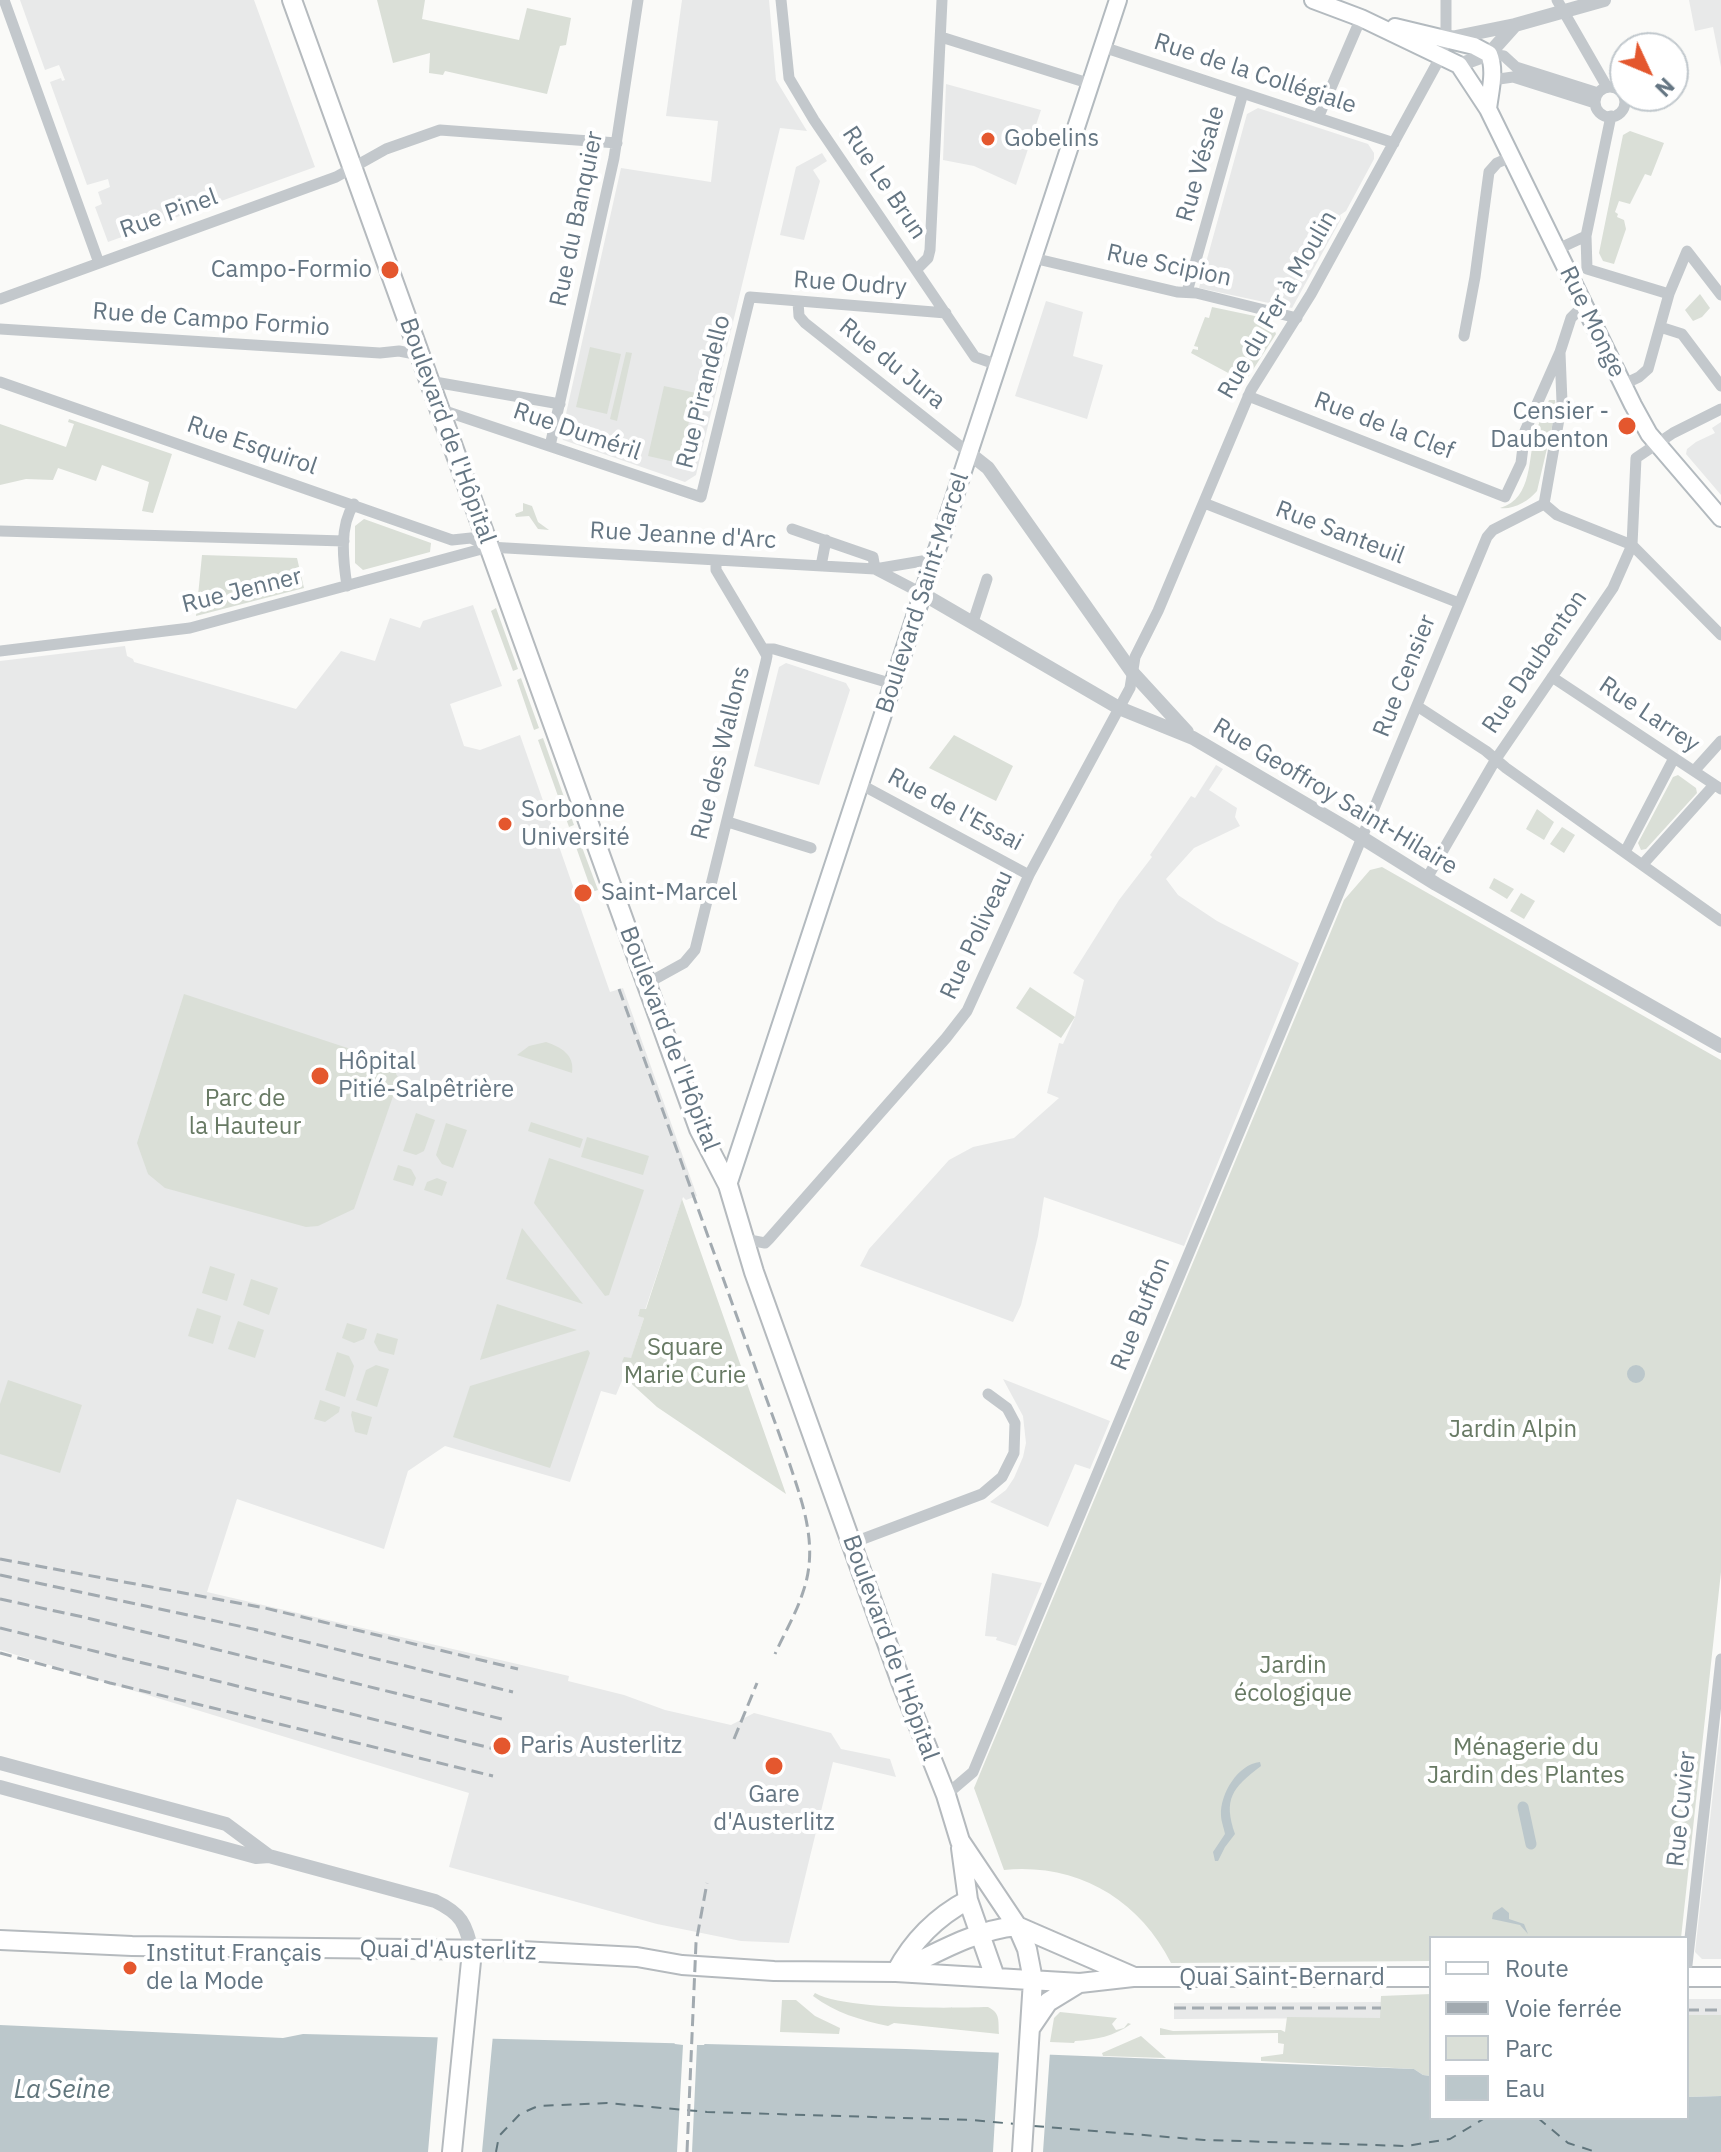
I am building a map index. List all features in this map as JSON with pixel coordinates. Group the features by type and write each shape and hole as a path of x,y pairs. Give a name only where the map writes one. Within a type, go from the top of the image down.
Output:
{"main road":[{"name":"Boulevard de l'Hôpital","path":"292,0 699,1129 728,1185 744,1239 960,1841 1017,1926 1027,1949 1033,1980 1022,2152"},
{"name":"Boulevard Saint-Marcel","path":"728,1185 1118,0"},
{"path":"1313,0 1361,18 1459,65"},
{"path":"1361,18 1474,46 1489,54 1492,80 1488,109"},
{"name":"Rue Monge","path":"1459,65 1488,109 1622,385 1657,444 1721,518"},
{"path":"960,1841 968,1900 995,1977"},
{"path":"896,1972 927,1928 968,1900"},
{"path":"896,1972 965,1939 1017,1926"},
{"name":"Quai Saint-Bernard","path":"1017,1926 1133,1977"},
{"name":"Quai d'Austerlitz","path":"0,1940 132,1946 472,1951 637,1957 682,1965 781,1971 995,1977"},
{"path":"452,2152 472,1951"},
{"name":"Quai Saint-Bernard","path":"995,1977 1080,1983 1133,1977 1429,1977"},
{"path":"1689,1977 1721,1977"},
{"path":"1030,2029 1048,2002 1080,1983"}],"street":[{"path":"4,0 99,263"},
{"name":"Rue du Banquier","path":"550,446 617,143 638,0"},
{"name":"Rue Le Brun","path":"781,0 789,78 814,120 975,357 998,365"},
{"path":"916,270 928,258 930,250 942,0"},
{"name":"Rue du Fer à Moulin","path":"1132,672 1135,657 1158,611 1248,396 1297,318 1441,56 1446,39 1446,0"},
{"path":"1446,39 1515,25 1561,6 1604,0"},
{"path":"1492,80 1513,77 1600,94 1618,89 1625,100 1621,111 1611,116 1602,115 1600,94 1561,6"},
{"path":"1318,118 1361,18"},
{"path":"1489,54 1515,25"},
{"path":"941,37 1091,84"},
{"name":"Rue de la Collégiale","path":"1103,47 1394,143"},
{"path":"1459,65 1489,54 1504,56 1516,67 1600,94"},
{"name":"Rue Vésale","path":"1187,292 1243,93"},
{"path":"1570,277 1586,263 1586,236 1611,116"},
{"name":"Rue Pinel","path":"0,299 336,177 396,145 440,130 617,143"},
{"path":"1464,336 1489,172 1497,163 1511,157"},
{"path":"1558,249 1586,236"},
{"path":"1574,243 1586,263 1669,294"},
{"path":"1622,385 1648,369 1669,294 1687,251 1721,295"},
{"name":"Rue Scipion","path":"1033,258 1297,318"},
{"name":"Rue Oudry","path":"750,297 946,313"},
{"name":"Rue Pirandello","path":"701,497 750,297"},
{"name":"Rue du Jura","path":"798,302 799,316 805,323 969,453"},
{"path":"1583,306 1571,318 1560,352 1562,402 1544,504 1557,515 1632,545 1721,635"},
{"path":"1660,327 1682,334 1721,386"},
{"name":"Rue de Campo Formio","path":"0,329 380,353 399,351 420,355"},
{"name":"Rue de la Clef","path":"1248,396 1504,497 1508,496 1521,463 1525,431 1560,352"},
{"path":"429,381 560,404"},
{"name":"Rue Esquirol","path":"0,382 452,540 471,538 489,547"},
{"name":"Rue Duméril","path":"439,409 701,497"},
{"path":"1657,444 1721,409"},
{"name":"Rue Daubenton","path":"1427,878 1496,759 1613,588 1632,545 1636,458 1657,444"},
{"path":"969,453 988,468 1132,672 1193,738"},
{"name":"Rue Santeuil","path":"1204,503 1459,603"},
{"path":"347,586 344,541 347,514 354,504"},
{"name":"Rue Censier","path":"1362,838 1491,532 1544,504"},
{"path":"792,529 873,557 875,569"},
{"path":"0,531 344,541"},
{"path":"821,566 826,540"},
{"name":"Rue Jeanne d'Arc","path":"489,547 875,569 934,559"},
{"name":"Rue Jenner","path":"0,651 190,628 489,547"},
{"path":"716,561 716,570 763,649 774,649 893,684"},
{"name":"Rue Jeanne d'Arc","path":"875,569 923,594"},
{"path":"973,622 987,579"},
{"name":"Rue Geoffroy Saint-Hilaire","path":"923,594 1119,708 1193,738 1427,878 1721,1046"},
{"name":"Rue des Wallons","path":"646,984 684,963 695,950 766,661 763,649"},
{"name":"Rue Poliveau","path":"744,1239 765,1243 769,1239 967,1011 1029,875 1130,688 1132,672"},
{"name":"Rue Larrey","path":"1552,677 1718,787"},
{"path":"1417,706 1721,921"},
{"path":"1694,771 1721,741"},
{"path":"1625,852 1674,758"},
{"name":"Rue de l'Essai","path":"860,784 1029,875"},
{"path":"1643,864 1718,787"},
{"path":"728,822 811,848"},
{"name":"Rue Buffon","path":"946,1795 973,1772 1362,838"},
{"path":"852,1543 982,1494 1002,1477 1014,1453 1015,1423 1007,1408 988,1394"},
{"name":"Rue Cuvier","path":"1689,1947 1721,1659"},
{"path":"0,1763 226,1824 269,1856"},
{"path":"0,1787 256,1857 269,1856 435,1901 460,1917 472,1951"}],"shaded area":[{"path":"20,0 254,0 315,167 108,242 95,207 102,204 98,192 110,187 108,179 87,185 50,82 61,78 65,80 59,65 45,70"},
{"path":"682,0 769,0 776,80 807,131 780,128 696,475 685,482 563,440 561,436 621,168 711,182 718,121 666,116"},
{"path":"1689,0 1721,0 1721,67 1713,27 1695,31"},
{"name":"Gobelins","path":"946,84 1041,110 1016,185 974,166 943,160"},
{"path":"1258,108 1368,144 1374,153 1374,159 1346,211 1340,215 1341,219 1292,308 1199,288 1247,114"},
{"path":"822,153 827,161 813,170 820,181 804,240 780,235 796,167"},
{"path":"1046,301 1083,312 1073,356 1103,365 1087,419 1015,396"},
{"path":"1721,422 1721,495 1686,454 1687,449 1696,442 1715,433 1712,428"},
{"name":"Hôpital Pitié-Salpêtrière","path":"473,605 502,686 450,704 464,746 480,750 520,735 610,992 623,988 697,1196 686,1200 683,1197 645,1310 641,1309 638,1315 644,1318 631,1359 616,1395 601,1391 570,1482 445,1446 408,1471 384,1549 237,1499 207,1592 569,1676 568,1681 624,1695 665,1710 731,1725 754,1713 831,1733 841,1749 890,1759 896,1777 833,1762 789,1943 741,1941 657,1924 449,1867 469,1793 0,1650 0,661 125,646 127,656 134,662 296,709 341,651 375,661 390,618 420,628 423,621"},
{"path":"786,663 846,683 850,690 819,785 754,766 779,667"},
{"path":"1216,765 1223,769 1209,790 1237,808 1235,817 1240,826 1194,848 1166,879 1178,895 1217,921 1299,963 1184,1246 1044,1197 1021,1305 1013,1322 860,1266 869,1249 949,1160 973,1147 1014,1138 1059,1098 1047,1093 1059,1043 1063,1044 1075,1017 1084,980 1073,973 1119,900"},
{"path":"1003,1379 1110,1421 1090,1469 1075,1464 1048,1527 990,1502 1006,1490 1014,1478 1026,1443 1023,1416"},
{"path":"992,1573 1042,1583 1016,1646 996,1640 997,1637 985,1636"},
{"path":"1721,1722 1721,1959 1702,1959 1695,1952"},
{"path":"1689,1999 1721,1999 1721,2015 1689,2015"},
{"path":"1381,2002 1381,2018 1174,2019 1174,2003"}],"green space":[{"path":"377,0 425,0 422,19 519,40 527,8 571,18 566,45 560,46 547,94 445,71 443,75 429,73 430,53 393,63"},
{"path":"1630,131 1664,143 1651,176 1645,174 1630,204 1619,201 1615,212 1617,217 1624,220 1626,229 1614,264 1603,261 1599,253 1623,135"},
{"path":"1700,294 1710,308 1693,321 1685,310"},
{"path":"1212,307 1269,319 1270,330 1274,329 1276,334 1245,382 1191,353 1193,349 1198,350 1194,346"},
{"path":"590,347 621,354 607,414 576,407"},
{"path":"626,352 632,353 617,421 610,419"},
{"path":"664,386 696,393 679,463 648,456"},
{"path":"1549,400 1555,400 1556,410 1537,491 1520,504 1500,508 1511,503 1524,486 1533,441"},
{"path":"69,419 172,454 153,513 142,511 149,482 102,465 96,481 58,468 53,480 26,479 0,485 0,424 66,447 74,424 68,422"},
{"path":"523,503 532,506 538,522 549,530 538,529 529,516 516,517 515,514 523,511"},
{"path":"364,519 431,543 430,552 363,570 355,563 355,526"},
{"path":"202,555 297,558 304,588 196,616"},
{"path":"496,608 518,669 513,671 491,611"},
{"path":"521,678 539,728 534,730 517,680"},
{"path":"954,735 1013,766 996,801 929,768"},
{"path":"543,738 574,825 569,827 538,740"},
{"path":"1678,775 1696,788 1697,793 1646,849 1641,850 1638,843 1673,777"},
{"path":"1537,809 1554,822 1544,840 1526,829"},
{"path":"1562,827 1575,835 1564,853 1550,844"},
{"path":"576,831 598,890 592,892 571,833"},
{"path":"1382,867 1721,1060 1721,1572 1681,1936 1429,1936 1429,1961 1171,1963 1141,1920 1123,1903 1102,1890 1056,1872 1004,1870 974,1788 1344,900 1370,870"},
{"path":"1494,878 1514,889 1507,899 1489,888"},
{"path":"1521,893 1535,901 1524,919 1510,911"},
{"path":"1030,987 1075,1017 1061,1038 1016,1008"},
{"name":"Parc de la Hauteur","path":"184,994 396,1064 399,1079 354,1209 318,1226 306,1227 165,1188 148,1174 137,1143"},
{"path":"546,1042 566,1053 571,1061 572,1073 517,1055 529,1046"},
{"path":"416,1113 435,1120 424,1151 416,1155 403,1151"},
{"path":"531,1122 583,1139 580,1148 528,1131"},
{"path":"446,1123 467,1130 453,1168 442,1164 436,1155"},
{"path":"587,1137 649,1156 643,1175 581,1157"},
{"path":"549,1158 644,1190 609,1295 605,1296 534,1203"},
{"path":"398,1165 411,1169 416,1178 413,1186 393,1180"},
{"path":"437,1178 447,1182 442,1196 424,1190 427,1182"},
{"name":"Square Marie Curie","path":"682,1199 786,1494 657,1407 623,1376 627,1364 622,1362 624,1357 631,1358 644,1318 638,1316 640,1309 646,1309"},
{"path":"522,1228 583,1304 506,1279"},
{"path":"210,1266 235,1274 227,1301 202,1293"},
{"path":"251,1279 278,1288 269,1315 243,1305"},
{"path":"497,1304 577,1330 480,1360"},
{"path":"197,1308 221,1316 213,1344 188,1336"},
{"path":"238,1321 264,1330 255,1358 228,1349"},
{"path":"347,1323 367,1329 364,1339 354,1343 342,1338"},
{"path":"377,1333 398,1339 394,1355 379,1351 374,1342"},
{"path":"588,1350 590,1353 550,1468 453,1437 470,1386"},
{"path":"337,1352 349,1356 354,1366 345,1397 325,1390"},
{"path":"376,1365 389,1369 377,1407 356,1400 366,1370"},
{"path":"8,1380 82,1405 60,1473 0,1454 0,1404"},
{"path":"320,1400 340,1407 339,1412 325,1422 314,1419"},
{"path":"352,1411 372,1417 367,1435 355,1432"},
{"path":"815,1993 829,1999 873,2005 988,2007 997,2015 999,2034 894,2023 888,2026 839,2011 813,1996"},
{"path":"1429,1994 1429,2076 1414,2069 1261,2061 1261,2057 1283,2054 1284,2044 1278,2043 1278,2033 1160,2035 1160,2028 1173,2031 1285,2032 1287,2017 1380,2018 1381,1996"},
{"path":"782,2000 796,2000 815,2016 840,2028 839,2034 780,2032"},
{"path":"1060,2012 1117,2018 1112,2024 1116,2030 1131,2024 1118,2032 1097,2038 1074,2043 1050,2042 1054,2018"},
{"path":"1689,2015 1721,2015 1721,2096 1689,2097"},
{"path":"1141,2036 1166,2058 1103,2056 1102,2053"}],"water":[{"path":"1636,1365 1645,1374 1636,1383 1627,1374"},
{"path":"1260,1762 1261,1766 1243,1781 1233,1795 1230,1812 1235,1834 1218,1861 1215,1861 1213,1852 1225,1834 1221,1807 1227,1790 1244,1768"},
{"path":"1502,1907 1509,1913 1509,1919 1524,1924 1528,1934 1520,1925 1492,1919 1493,1913"},
{"name":"La Seine","path":"0,2025 283,2038 303,2034 906,2049 1414,2069 1429,2076 1429,2120 1689,2120 1689,2097 1721,2096 1721,2152 0,2152"}],"pier":[{"path":"438,2034 493,2035 482,2152 428,2152"},
{"path":"672,2039 707,2040 704,2045 697,2045 692,2152 677,2152 683,2045 675,2044"},
{"path":"999,2050 1050,2052 1043,2152 993,2152"}],"waterway":[{"path":"1523,1807 1531,1844"}],"ferry route":[{"path":"496,2152 499,2136 520,2114 538,2106 607,2103 707,2112 1015,2124"},
{"path":"1034,2126 1204,2140 1406,2146 1450,2139 1482,2120"},
{"path":"1540,2120 1568,2143 1596,2152"}],"railway":[{"path":"619,989 786,1453 806,1522 810,1556 808,1574 797,1608 775,1654"},
{"path":"0,1559 265,1608 518,1669"},
{"path":"0,1575 253,1629 513,1692"},
{"path":"0,1599 506,1720"},
{"path":"0,1628 499,1750"},
{"path":"0,1653 110,1683 493,1776"},
{"path":"734,1739 757,1683"},
{"path":"687,2152 696,1943 707,1883"},
{"path":"1174,2008 1381,2008"},
{"path":"1689,2010 1721,2010"}],"place":[{"name":"Gobelins","path":"988,139"},
{"name":"Campo-Formio","path":"390,270"},
{"name":"Censier - Daubenton","path":"1627,426"},
{"name":"Sorbonne Université","path":"505,824"},
{"name":"Saint-Marcel","path":"583,893"},
{"name":"Hôpital Pitié-Salpêtrière","path":"320,1076"},
{"name":"Paris Austerlitz","path":"502,1746"},
{"name":"Gare d'Austerlitz","path":"774,1766"},
{"name":"Institut Français de la Mode","path":"130,1968"}],"park label":[{"name":"Jardin Alpin","path":"1513,1430"},
{"name":"Jardin écologique","path":"1293,1680"},
{"name":"Ménagerie du Jardin des Plantes","path":"1526,1762"}]}
